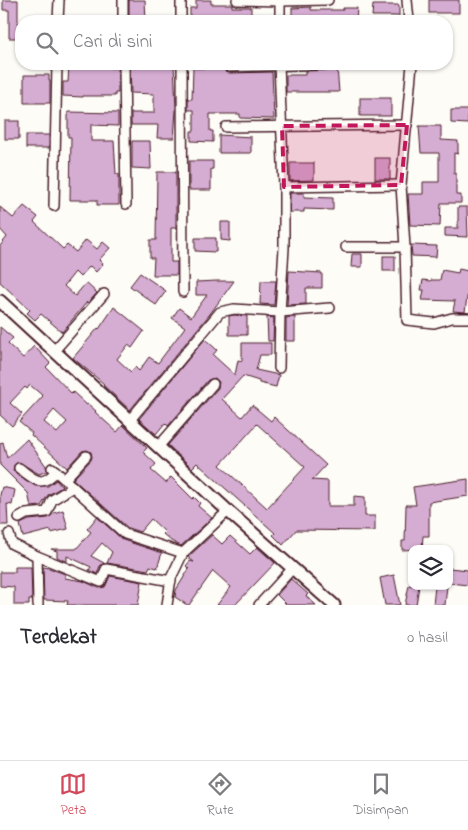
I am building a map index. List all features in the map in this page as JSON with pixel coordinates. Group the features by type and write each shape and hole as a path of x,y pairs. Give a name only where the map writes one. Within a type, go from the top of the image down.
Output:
{"main road":[{"path":"0,301 129,421 334,605"}],"street":[{"path":"58,15 59,0"},
{"path":"123,0 123,15"},
{"path":"181,0 182,15"},
{"path":"237,0 328,0"},
{"path":"407,0 408,15"},
{"path":"280,1 280,15"},
{"path":"54,206 57,70"},
{"path":"124,70 126,204"},
{"path":"182,70 183,292"},
{"path":"279,70 284,187 284,248 279,368"},
{"path":"412,70 401,185 407,320 434,323 452,318 468,318"},
{"path":"226,127 407,125"},
{"path":"284,187 401,185"},
{"path":"346,247 405,247"},
{"path":"54,351 104,294"},
{"path":"129,421 220,312 234,309 280,312 330,308"},
{"path":"158,447 213,384"},
{"path":"65,480 86,456"},
{"path":"19,468 40,482 50,478 54,470 125,534 183,552"},
{"path":"19,518 26,514 47,512 52,500 73,487"},
{"path":"167,605 171,581 183,552 228,511"},
{"path":"9,534 12,544 101,582 106,569 171,581"},
{"path":"37,556 38,605"},
{"path":"259,605 293,568"}],"highlighted area":[{"path":"407,125 401,185 284,187 282,126"}],"building":[{"path":"3,0 18,0 18,15 15,15 15,38 9,38 9,10 3,10"},
{"path":"129,0 145,0 146,15 129,15"},
{"path":"196,0 211,0 211,4 232,4 232,7 251,7 251,15 190,15 190,8 196,8"},
{"path":"429,0 459,0 459,13 429,13"},
{"path":"373,5 399,5 399,15 372,15"},
{"path":"311,7 311,10 343,10 343,8 357,8 356,15 292,15 292,8"},
{"path":"69,70 118,70 118,93 115,93 115,96 63,96 63,82 68,82"},
{"path":"130,70 174,70 176,110 174,138 157,138 158,125 131,125 131,113 154,113 154,94 131,93"},
{"path":"193,70 224,70 229,73 272,72 274,119 240,118 240,114 210,114 210,131 213,131 213,142 191,141 191,131 194,131 194,110 188,110 188,99 192,99"},
{"path":"337,70 339,92 286,92 286,75 305,75 305,71"},
{"path":"24,75 49,75 50,103 24,103"},
{"path":"360,98 391,98 391,116 360,116"},
{"path":"451,110 468,110 468,124 451,123"},
{"path":"68,112 118,113 118,126 91,125 91,141 114,141 116,174 119,174 119,205 97,205 97,200 70,200 71,137 68,137"},
{"path":"5,121 19,121 19,139 5,139"},
{"path":"419,126 441,126 441,140 458,141 458,154 454,153 454,173 456,174 456,195 461,195 461,203 441,203 440,226 410,225 408,194 423,194 423,182 439,182 439,153 421,153"},
{"path":"26,135 49,135 49,148 26,148"},
{"path":"219,135 251,137 251,153 219,153"},
{"path":"132,141 150,141 151,169 132,168"},
{"path":"375,158 390,158 390,179 375,179"},
{"path":"189,161 213,161 211,190 189,190"},
{"path":"290,163 314,163 314,180 290,181"},
{"path":"157,172 176,172 176,228 171,228 171,262 177,262 177,275 153,275 154,258 150,258 150,240 156,240"},
{"path":"290,193 304,193 304,197 333,198 333,210 304,209 304,212 290,212"},
{"path":"24,206 38,217 34,222 63,249 67,245 76,252 86,240 97,249 103,242 110,248 99,260 103,264 96,272 90,266 80,277 75,272 64,286 75,296 86,283 97,293 62,332 41,314 35,320 27,313 30,310 0,282 0,246 7,237 0,229 0,207 13,218"},
{"path":"458,207 467,207 468,237 445,236 445,228 458,228"},
{"path":"221,222 230,222 230,241 221,240"},
{"path":"195,238 216,238 216,252 195,251"},
{"path":"411,245 437,246 436,257 412,256"},
{"path":"352,254 362,254 362,267 351,267"},
{"path":"383,256 395,256 395,271 383,271"},
{"path":"459,269 468,271 465,312 453,311 455,301 422,300 423,280 440,280 442,270 458,273"},
{"path":"289,271 322,273 322,288 306,288 306,304 287,305"},
{"path":"140,273 166,291 156,305 130,286"},
{"path":"234,281 210,314 130,410 104,384 73,358 99,329 114,307 144,331 132,348 128,345 117,359 131,372 135,367 139,371 149,357 158,363 185,327 172,318 179,308 191,317 207,295 196,295 196,282"},
{"path":"261,281 276,281 274,305 260,304"},
{"path":"229,316 247,316 247,335 229,335"},
{"path":"267,317 274,318 273,341 268,341"},
{"path":"295,317 295,341 286,341 286,318"},
{"path":"0,327 13,338 8,344 23,358 34,346 50,363 46,367 72,394 73,392 88,404 117,432 123,425 147,448 143,452 156,464 151,470 166,483 171,477 193,499 194,497 200,503 198,506 212,518 181,546 163,534 165,532 151,519 140,532 128,528 73,479 91,460 91,452 87,450 82,451 67,468 19,422 43,396 30,385 27,389 25,387 10,403 22,414 12,426 0,415","holes":["54,410 67,422 57,433 44,422"]},
{"path":"205,339 217,350 213,355 235,375 238,360 242,361 242,343 271,343 271,355 260,355 256,370 279,375 276,387 259,383 259,381 243,376 222,399 242,417 252,405 271,421 274,417 326,465 312,480 328,481 328,506 354,506 354,496 365,497 365,516 375,516 375,531 296,530 283,545 273,535 275,533 197,463 192,468 168,445 218,388 219,382 215,378 208,380 168,426 165,423 156,434 139,419","holes":["257,424 305,467 267,508 220,465"]},
{"path":"27,439 46,466 47,471 39,474 19,462 14,465 13,471 35,486 48,486 56,480 62,487 48,495 41,506 31,507 28,493 0,465 0,443 3,442 7,458"},
{"path":"468,479 468,496 429,502 429,536 423,536 422,545 408,545 408,550 402,550 402,541 405,541 406,505 416,505 413,487"},
{"path":"2,487 15,490 12,505 7,504 8,525 0,525 0,495"},
{"path":"63,510 68,529 51,533 51,530 23,537 20,524 29,520 48,518 54,513"},
{"path":"97,517 123,540 162,553 157,568 150,566 148,570 107,563 112,552 102,543 91,556 104,563 100,566 97,574 89,570 91,567 67,556 67,562 57,557 57,551 51,549 76,549 91,532 87,529"},
{"path":"212,535 222,544 230,536 250,554 257,547 275,563 235,605 217,605 231,587 213,571 189,605 187,605 175,597 176,590 189,569 186,566 190,561 194,562 188,557"},
{"path":"15,567 31,567 32,600 29,600 29,605 14,605 14,587 0,586 0,572 15,572"},
{"path":"43,567 65,574 65,578 83,581 99,588 105,587 110,576 142,582 138,605 67,605 68,601 44,600"},
{"path":"453,568 468,570 468,585 453,583"},
{"path":"394,575 400,605 385,605 380,578"},
{"path":"291,579 308,594 306,596 316,605 287,605 277,595"},
{"path":"408,590 418,590 416,605 405,605"},
{"path":"435,590 447,590 445,605 433,605"}]}
